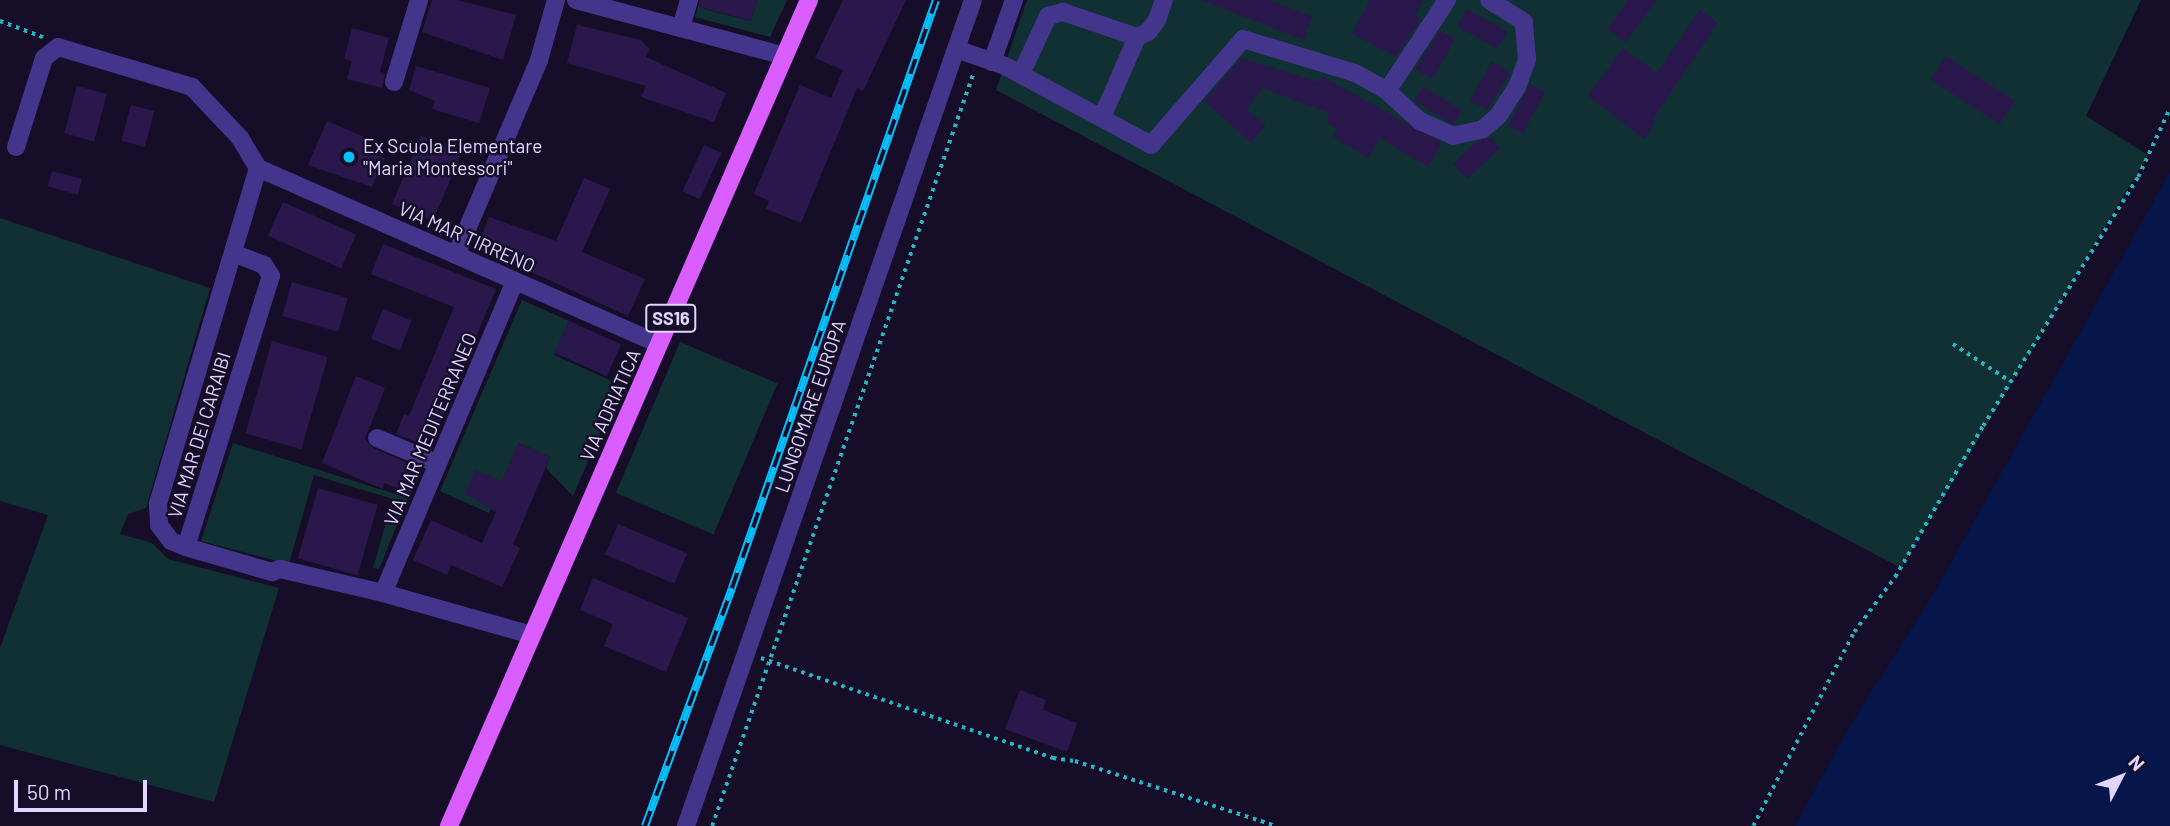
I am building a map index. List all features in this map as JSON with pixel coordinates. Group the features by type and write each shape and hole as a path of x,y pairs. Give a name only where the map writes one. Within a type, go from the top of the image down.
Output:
{"main road":[{"name":"VIA ADRIATICA","path":"449,826 809,0"}],"street":[{"path":"394,82 419,0"},
{"path":"456,256 539,60 556,0"},
{"path":"576,0 785,56"},
{"path":"681,28 690,0"},
{"name":"LUNGOMARE EUROPA","path":"686,826 974,0"},
{"path":"992,62 1014,0"},
{"path":"1103,115 1137,37 1157,20 1164,0"},
{"path":"1388,91 1447,0"},
{"path":"956,49 1021,74 1103,115 1151,145 1242,39 1355,73 1388,91 1435,131 1453,136 1483,129 1517,87 1527,59 1524,22 1489,0"},
{"path":"1021,74 1048,16 1063,12 1137,37"},
{"path":"16,147 44,58 58,47 191,87 240,138 258,168"},
{"name":"VIA MAR TIRRENO","path":"258,168 659,344"},
{"name":"VIA MAR DEI CARAIBI","path":"233,253 264,265 271,276 186,547 165,537 157,512 233,253 258,168"},
{"name":"VIA MAR MEDITERRANEO","path":"383,593 515,281"},
{"path":"377,438 438,464"},
{"path":"186,547 272,572 280,569 383,593 531,635"}],"path":[{"path":"0,21 35,32 58,47"},
{"path":"712,826 971,80"},
{"path":"1753,826 1854,632 1895,577 2011,381 2138,177 2170,108"},
{"path":"1953,344 2011,381"},
{"path":"746,653 1053,758 1075,761 1276,826"}],"green space":[{"path":"700,0 706,0 704,9 751,21 757,0 787,0 770,37 695,17"},
{"path":"1027,0 2141,0 2086,116 2148,155 1901,568 996,90"},
{"path":"0,218 210,288 146,508 128,514 120,534 152,543 168,559 279,588 214,802 0,745 0,648 48,515 0,501"},
{"path":"522,300 569,321 554,355 621,385 573,496 546,468 550,457 519,443 489,513 440,491"},
{"path":"680,342 778,383 713,534 616,493"},
{"path":"233,443 408,498 379,569 373,568 393,499 314,475 289,564 201,541"}],"shaded area":[{"path":"2170,172 2170,826 1795,826 1851,724 1934,593"}],"building":[{"path":"432,0 457,0 516,15 503,60 422,32"},
{"path":"700,0 757,0 751,21 699,7"},
{"path":"843,0 906,0 863,91 857,88 801,223 766,209 769,201 754,194 800,85 831,98 843,70 815,58"},
{"path":"1201,0 1267,0 1312,16 1304,40"},
{"path":"1370,0 1423,0 1415,15 1421,19 1396,57 1352,34"},
{"path":"1628,0 1656,0 1626,42 1607,29"},
{"path":"1467,9 1507,31 1498,49 1457,26"},
{"path":"1700,10 1718,23 1653,119 1656,121 1644,139 1588,96 1623,48 1657,73"},
{"path":"577,25 641,40 649,49 646,57 726,93 714,122 641,97 646,86 567,63"},
{"path":"352,28 389,38 380,72 385,73 382,88 347,79 352,61 344,59"},
{"path":"1440,31 1455,39 1433,79 1415,69"},
{"path":"1946,56 2015,101 2000,124 1931,79"},
{"path":"1241,58 1318,82 1322,76 1442,143 1428,167 1380,138 1368,158 1333,137 1338,129 1327,123 1329,113 1263,88 1246,110 1266,125 1251,143 1204,101"},
{"path":"1492,61 1510,73 1487,110 1470,101"},
{"path":"416,66 490,88 479,123 432,109 435,101 409,90"},
{"path":"1530,84 1545,92 1523,133 1508,125"},
{"path":"77,86 107,94 94,141 64,133"},
{"path":"1423,86 1462,110 1453,125 1414,100"},
{"path":"131,105 154,111 145,147 121,141"},
{"name":"Ex Scuola Elementare \"Maria Montessori\"","path":"327,121 369,139 365,153 385,158 372,187 308,165"},
{"path":"421,136 462,153 433,221 392,204"},
{"path":"1491,137 1500,148 1467,179 1453,164 1476,142"},
{"path":"704,145 721,153 700,199 682,191"},
{"path":"52,171 82,179 78,194 48,186"},
{"path":"584,178 610,189 582,252 645,279 628,316 477,247 489,217 556,241"},
{"path":"283,202 356,235 341,268 268,236"},
{"path":"383,244 496,289 430,448 396,434 404,414 409,416 454,307 371,274"},
{"path":"292,282 348,298 338,332 282,316"},
{"path":"383,309 412,321 400,350 371,339"},
{"path":"569,321 621,344 607,376 555,353"},
{"path":"272,341 328,357 301,449 246,433"},
{"path":"356,376 385,388 365,439 373,448 421,469 411,494 384,483 383,489 322,463"},
{"path":"518,443 550,457 513,545 520,548 502,587 451,565 447,575 413,560 431,520 482,543 496,512 465,494 475,470 502,481"},
{"path":"318,488 378,505 357,575 298,558"},
{"path":"618,524 687,553 674,584 605,554"},
{"path":"593,578 688,618 666,672 604,646 613,624 580,610"},
{"path":"1020,690 1046,700 1043,710 1077,723 1067,752 1005,729"}],"railway":[{"path":"645,826 732,588 936,0"}],"place":[{"name":"Ex Scuola Elementare \"Maria Montessori\"","path":"349,157"}]}
